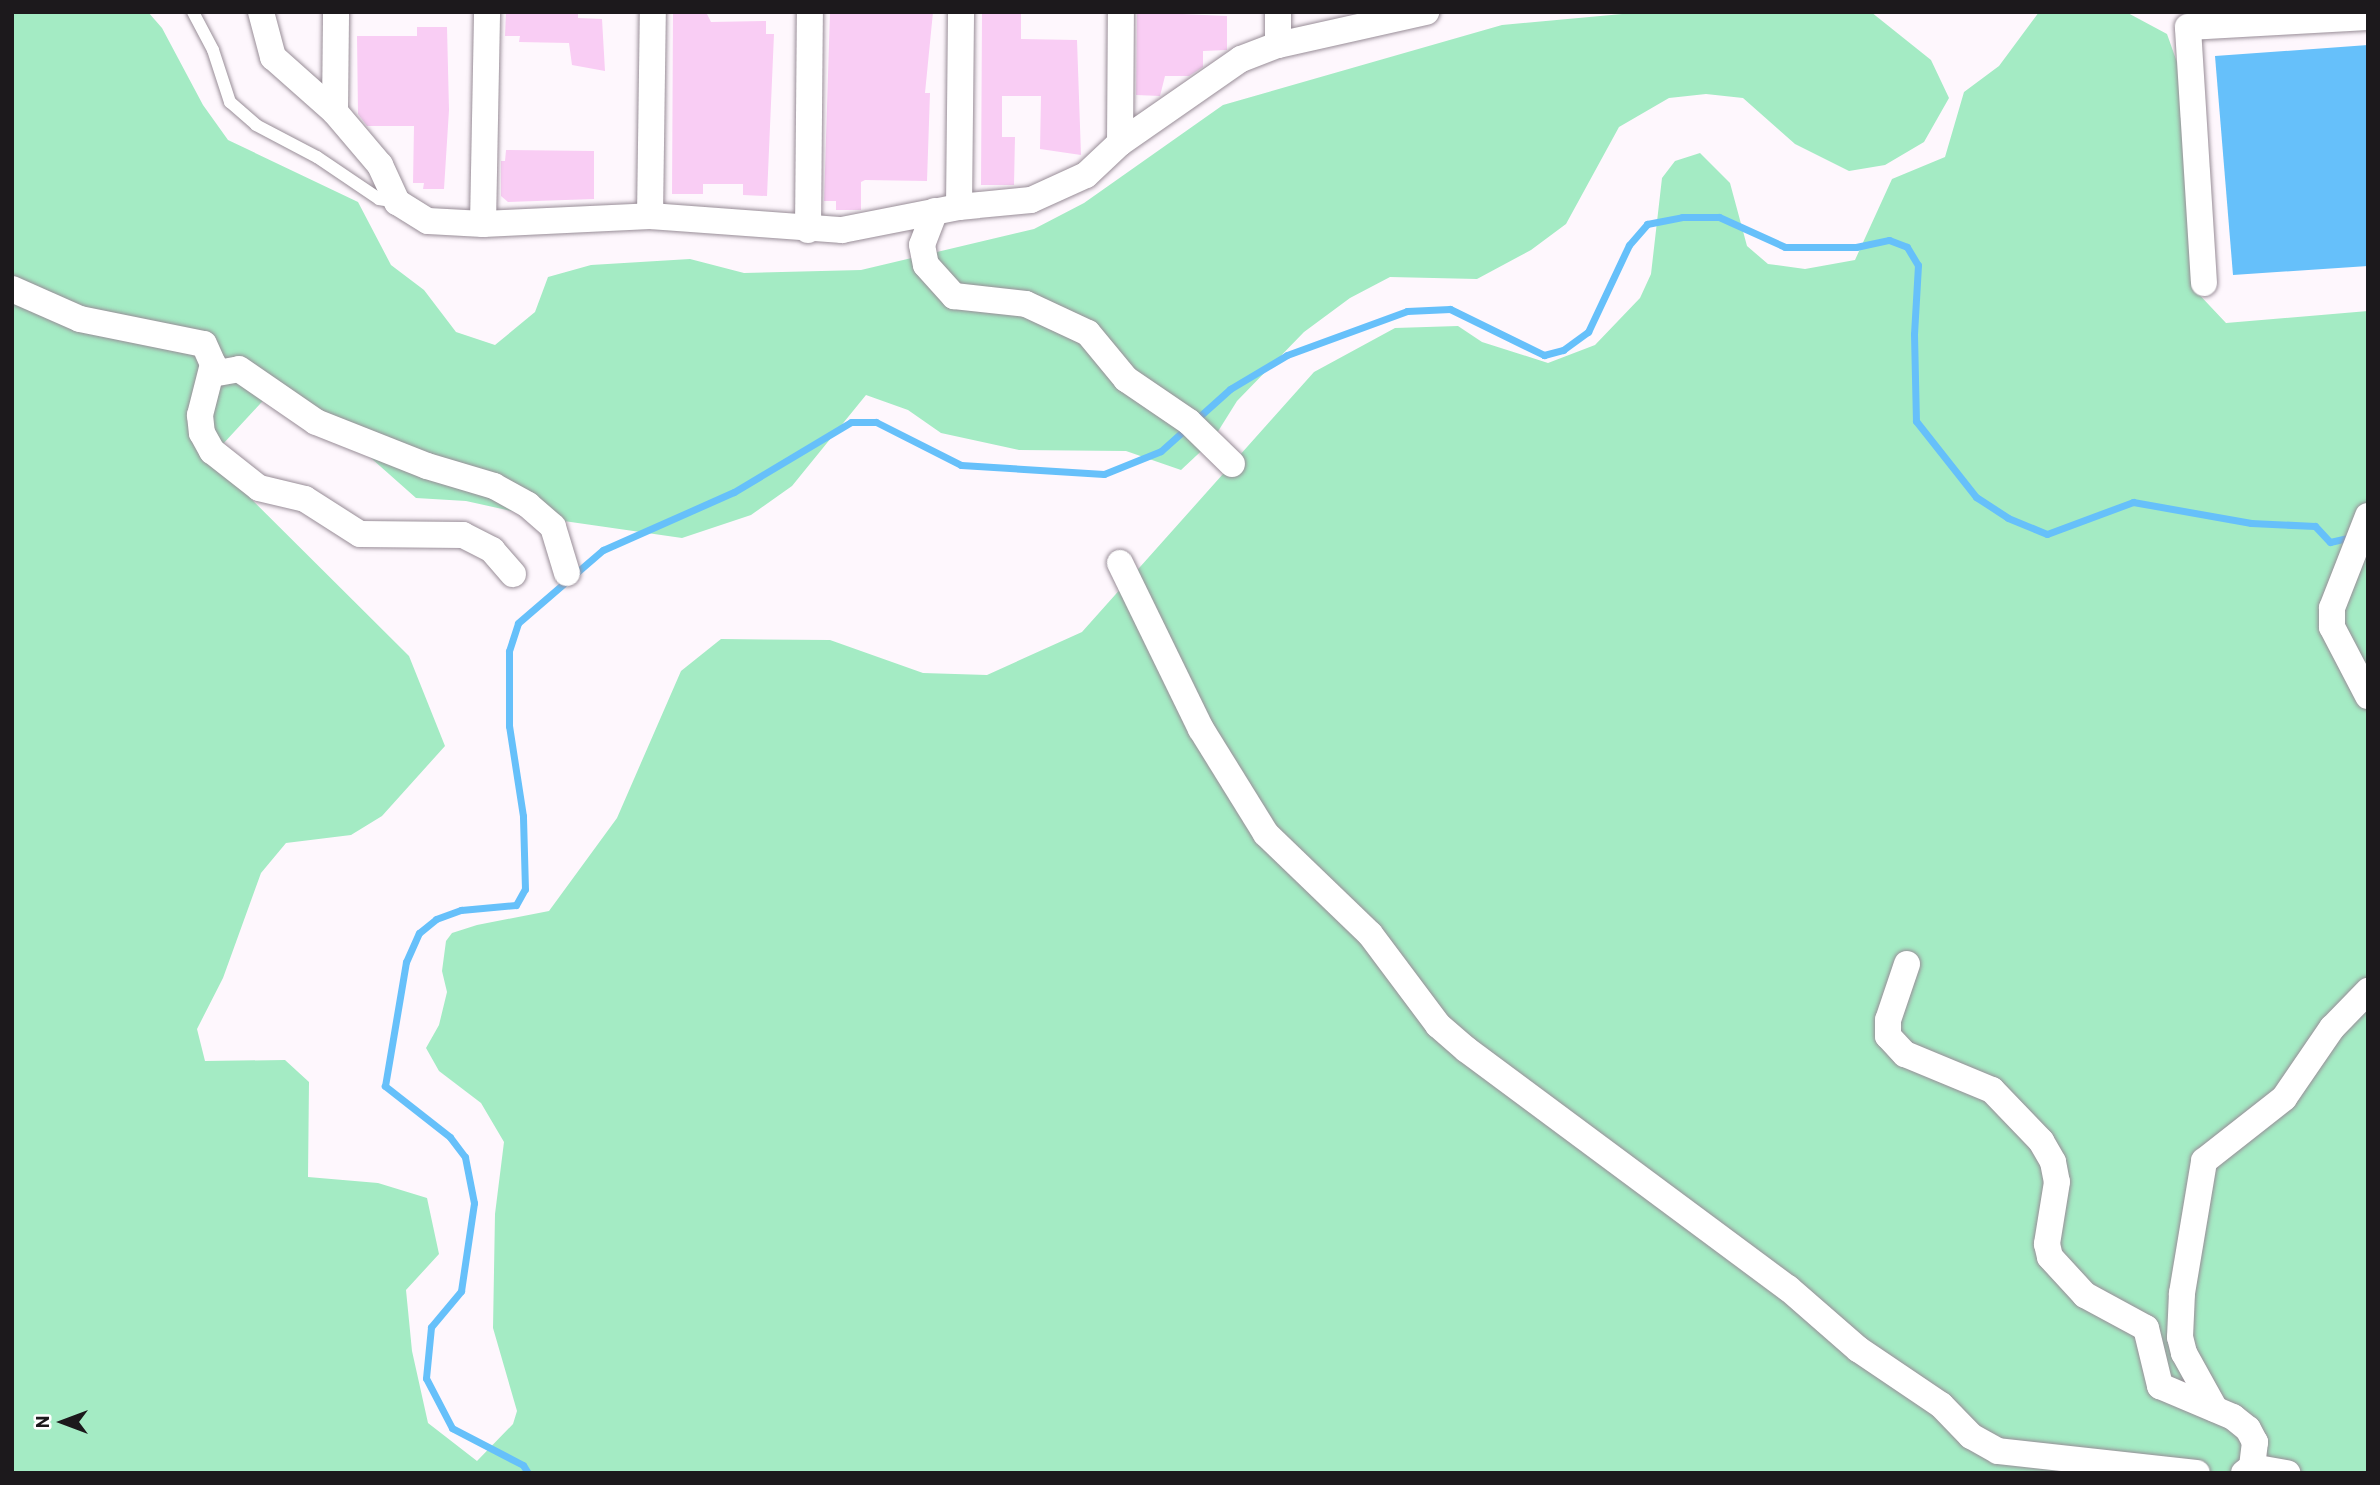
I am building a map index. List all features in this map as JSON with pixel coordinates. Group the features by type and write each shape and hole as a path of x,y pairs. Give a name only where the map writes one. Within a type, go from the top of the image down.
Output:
{"street":[{"path":"261,12 273,57 335,112 380,165 397,202 428,221 483,224 650,216 808,230 842,230 947,209 1031,200 1086,175 1120,143 1241,59 1278,46 1426,12"},
{"path":"335,112 336,12"},
{"path":"483,224 487,12"},
{"path":"650,216 653,12"},
{"path":"808,230 810,12"},
{"path":"961,12 947,209 922,245 926,265 954,296 1026,304 1088,333 1126,379 1189,422 1232,464"},
{"path":"1120,143 1121,12"},
{"path":"1278,12 1278,46"},
{"path":"2204,283 2188,27 2368,17"},
{"path":"12,289 80,319 197,341 209,348 212,374 200,415 202,433 212,451 259,488 315,504 360,534 463,536 492,550 513,574"},
{"path":"212,374 239,369 316,422 427,466 494,486 528,505 554,527 567,573"},
{"path":"2368,516 2332,608 2332,627 2368,696"},
{"path":"1120,563 1201,729 1266,834 1370,934 1438,1025 1467,1050 1788,1288 1858,1349 1941,1405 1971,1436 1998,1451 2197,1473"},
{"path":"1907,964 1888,1020 1888,1036 1905,1054 1992,1090 2041,1141 2053,1162 2057,1182 2047,1244 2050,1257 2085,1295 2146,1328 2160,1385 2215,1409 2248,1429 2255,1442 2248,1470 2287,1473"},
{"path":"2215,1409 2184,1353 2180,1337 2184,1281 2204,1161 2284,1098 2332,1028 2368,991"}],"lane":[{"path":"193,12 213,50 230,102 256,125 317,157 379,199 397,202"}],"green space":[{"path":"12,12 148,12 162,28 203,105 228,140 358,202 391,265 424,290 456,332 495,345 535,312 548,277 591,265 690,259 744,273 861,270 1034,229 1084,203 1223,105 1502,25 1633,13 1871,12 1931,60 1949,98 1924,142 1885,165 1849,171 1795,144 1743,98 1706,94 1669,98 1619,127 1566,224 1531,250 1477,279 1390,277 1350,298 1304,332 1237,401 1212,441 1181,470 1126,451 1019,450 941,433 908,410 866,395 792,486 751,515 682,538 543,518 466,501 416,498 354,443 271,392 210,458 409,656 445,746 382,816 351,835 286,843 261,873 223,978 197,1029 205,1061 285,1060 309,1082 308,1177 378,1183 427,1198 439,1254 406,1290 412,1351 428,1423 477,1461 513,1424 517,1411 493,1328 495,1214 504,1142 481,1103 439,1071 426,1048 439,1025 447,992 442,971 446,941 452,933 477,925 549,911 617,818 681,671 721,639 830,640 923,673 987,675 1082,632 1314,372 1395,328 1458,326 1482,342 1548,363 1595,345 1640,298 1651,274 1662,178 1675,161 1700,153 1730,183 1747,246 1768,264 1805,269 1855,260 1892,179 1945,157 1964,92 1999,66 2039,12 2126,12 2167,34 2189,96 2193,288 2226,323 2368,311 2368,1473 12,1473"}],"water":[{"path":"2368,45 2368,266 2233,275 2215,56"}],"building":[{"path":"506,12 578,13 578,18 602,19 605,71 572,65 569,43 519,42 520,36 505,36"},
{"path":"673,12 706,12 711,22 766,21 766,34 774,34 767,196 743,195 743,184 703,184 703,194 672,194"},
{"path":"830,12 933,12 925,93 930,93 927,181 865,180 861,182 861,210 836,210 836,201 824,201"},
{"path":"982,12 1021,12 1021,39 1077,40 1081,155 1040,149 1041,96 1002,96 1002,137 1015,137 1014,185 981,185"},
{"path":"1137,12 1227,16 1227,50 1203,51 1203,67 1189,76 1165,76 1160,96 1136,95"},
{"path":"417,27 447,27 449,110 444,189 423,189 424,183 413,183 414,126 367,126 358,114 357,36 417,36"},
{"path":"506,150 594,151 594,199 508,202 501,196 501,161 505,161"}],"waterway":[{"path":"528,1473 523,1465 452,1428 426,1378 431,1327 461,1291 474,1203 465,1157 450,1137 385,1086 406,962 419,933 436,919 461,910 516,905 525,889 523,816 509,726 509,651 518,623 603,550 734,492 851,422 876,422 961,465 1104,474 1161,451 1230,389 1287,355 1407,311 1450,309 1544,355 1563,350 1588,332 1629,245 1647,224 1682,217 1719,217 1785,247 1856,247 1889,240 1907,247 1918,265 1914,334 1916,421 1976,497 2008,518 2047,534 2133,502 2251,523 2315,526 2330,542 2352,537"}]}
